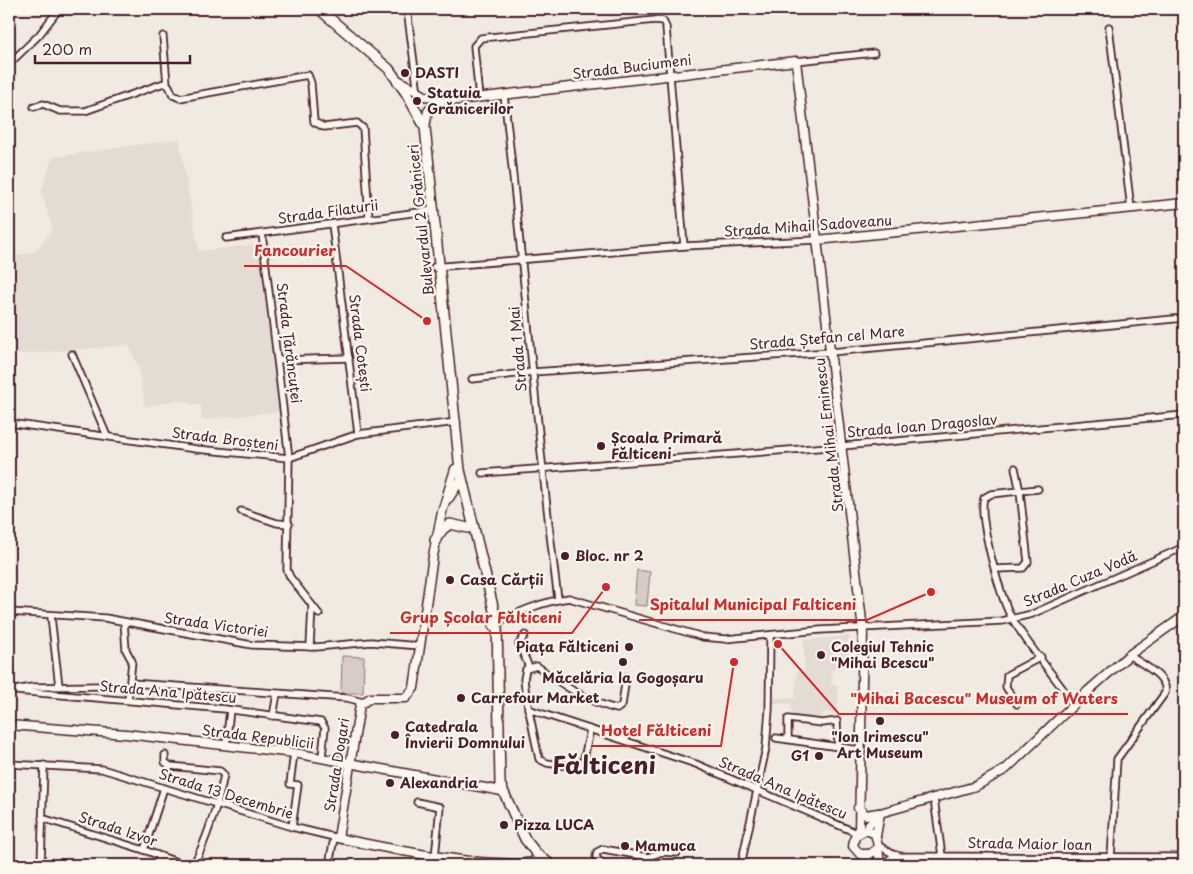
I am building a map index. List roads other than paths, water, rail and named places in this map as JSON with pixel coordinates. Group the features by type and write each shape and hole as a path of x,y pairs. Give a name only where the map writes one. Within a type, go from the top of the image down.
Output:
{"main road":[{"name":"Bulevardul 2 Grăniceri","path":"319,9 372,53 398,80 422,123 459,475"},
{"path":"459,475 468,528 494,625"},
{"path":"459,475 494,625 494,774 521,840 540,862 551,865"},
{"path":"436,540 443,529 450,524 468,528"}],"street":[{"path":"9,64 38,35 60,9"},
{"path":"407,9 418,93"},
{"path":"1183,9 1184,27"},
{"path":"479,98 474,46 478,40 659,20 666,27 684,246"},
{"path":"1109,27 1131,209"},
{"path":"163,36 167,84 173,95 180,98 306,75 310,78 314,122 324,127 357,123 363,128 369,218"},
{"name":"Strada Buciumeni","path":"398,80 418,93 441,100 479,98 874,53"},
{"name":"Strada Mihai Eminescu","path":"796,61 832,352 863,630 858,808 862,831"},
{"path":"34,107 43,104 60,111 85,111 125,96 167,84"},
{"name":"Strada 1 Mai","path":"504,96 523,258 541,469 558,599"},
{"path":"422,123 428,111 441,100"},
{"name":"Strada Mihail Sadoveanu","path":"437,267 523,258 684,246 817,240 1184,203"},
{"name":"Strada Filaturii","path":"226,238 431,210"},
{"name":"Strada Cotești","path":"332,224 358,434"},
{"name":"Strada Țărăncuței","path":"262,234 289,457 287,559 290,577 312,606"},
{"name":"Strada Ștefan cel Mare","path":"472,379 533,372 832,352 1184,318"},
{"path":"72,354 107,436"},
{"path":"278,360 349,358"},
{"name":"Strada Ioan Dragoslav","path":"482,473 842,446 1184,415"},
{"name":"Strada Broșteni","path":"9,423 196,449 289,457 358,434 454,422"},
{"path":"995,569 1023,568 1028,562 1020,492 1015,468"},
{"name":"Strada Dogari","path":"336,838 358,715 363,702 370,698 406,698 412,694 436,540 445,504 459,475"},
{"name":"Strada Dogari","path":"445,504 459,475"},
{"path":"1038,489 991,494 984,498 983,506 995,569 1012,619 1074,704"},
{"path":"241,511 277,523 289,524"},
{"name":"Strada Cuza Vodă","path":"558,599 569,598 584,601 703,637 725,639 820,630 863,630 972,624 1012,619 1032,614 1184,547"},
{"path":"494,625 508,616 558,599"},
{"path":"312,606 319,614"},
{"path":"310,647 312,606"},
{"name":"Strada Victoriei","path":"9,612 51,617 99,618 248,644 310,647 372,642 420,646"},
{"path":"858,808 866,815 880,813 976,786 1006,769 1129,655 1184,616"},
{"path":"51,617 59,686"},
{"path":"124,622 126,650 132,661 128,700"},
{"path":"525,635 518,644 529,667"},
{"path":"741,865 768,726 770,636"},
{"path":"1111,858 1117,759 1165,693 1166,688 1164,680 1129,655"},
{"path":"1017,704 1006,687 1007,676 1041,657"},
{"path":"590,730 582,768 547,763 539,759 528,709 524,679 529,667 537,666 562,684 591,700 617,709 622,705 626,677"},
{"path":"131,684 352,698 363,702"},
{"name":"Strada Ana Ipătescu","path":"16,691 32,687 99,686"},
{"name":"Strada Ana Ipătescu","path":"9,691 230,710 317,722 324,724 325,728 322,757"},
{"path":"273,716 277,694"},
{"name":"Strada Ana Ipătescu","path":"528,709 696,764 862,831"},
{"path":"226,745 230,710"},
{"path":"788,739 788,719 822,723 837,720 838,747"},
{"name":"Strada Republicii","path":"9,725 93,731 294,753 500,791"},
{"path":"776,738 860,750"},
{"path":"292,827 298,785 290,784 294,753"},
{"path":"165,755 165,762 170,766 222,772 219,797 200,852 193,865"},
{"name":"Strada 13 Decembrie","path":"9,764 102,769 292,827 435,861 481,864 540,862"},
{"path":"41,865 44,765"},
{"path":"144,850 164,788"},
{"path":"934,798 942,856"},
{"path":"417,802 440,807 435,861"},
{"path":"872,865 863,855 857,852 853,846 853,839 880,813"},
{"path":"880,813 876,836 882,865 896,856"},
{"name":"Strada Izvor","path":"42,818 185,865"},
{"path":"862,831 876,836"},
{"path":"329,865 336,838"},
{"path":"863,855 870,854 877,847"},
{"path":"877,847 896,856"},
{"path":"603,865 596,857 601,849 648,857 662,852 677,853"},
{"path":"156,865 160,856"},
{"name":"Strada Maior Ioan","path":"896,856 1184,857"},
{"path":"643,865 648,857"},
{"path":"1084,858 1084,865"}],"place":[{"name":"DASTI","path":"405,73"},
{"name":"Statuia Grănicerilor","path":"417,101"},
{"name":"Fancourier","path":"427,321"},
{"name":"Școala Primară Fălticeni","path":"601,446"},
{"name":"Bloc. nr 2","path":"565,556"},
{"name":"Casa Cărții","path":"450,580"},
{"name":"Grup Școlar Fălticeni","path":"606,587"},
{"name":"Spitalul Municipal Falticeni","path":"931,592"},
{"name":"\"Mihai Bacescu\" Museum of Waters","path":"778,644"},
{"name":"Piața Fălticeni","path":"629,647"},
{"name":"Colegiul Tehnic \"Mihai Bcescu\"","path":"821,655"},
{"name":"Măcelăria la Gogoșaru","path":"623,662"},
{"name":"Hotel Fălticeni","path":"734,662"},
{"name":"Carrefour Market","path":"461,698"},
{"name":"\"Ion Irimescu\" Art Museum","path":"880,721"},
{"name":"Catedrala Învierii Domnului","path":"395,735"},
{"name":"G1","path":"819,756"},
{"name":"Alexandria","path":"390,783"},
{"name":"Pizza LUCA","path":"504,825"},
{"name":"Mamuca","path":"625,846"}],"district":[{"name":"Fălticeni","path":"604,766"}]}
